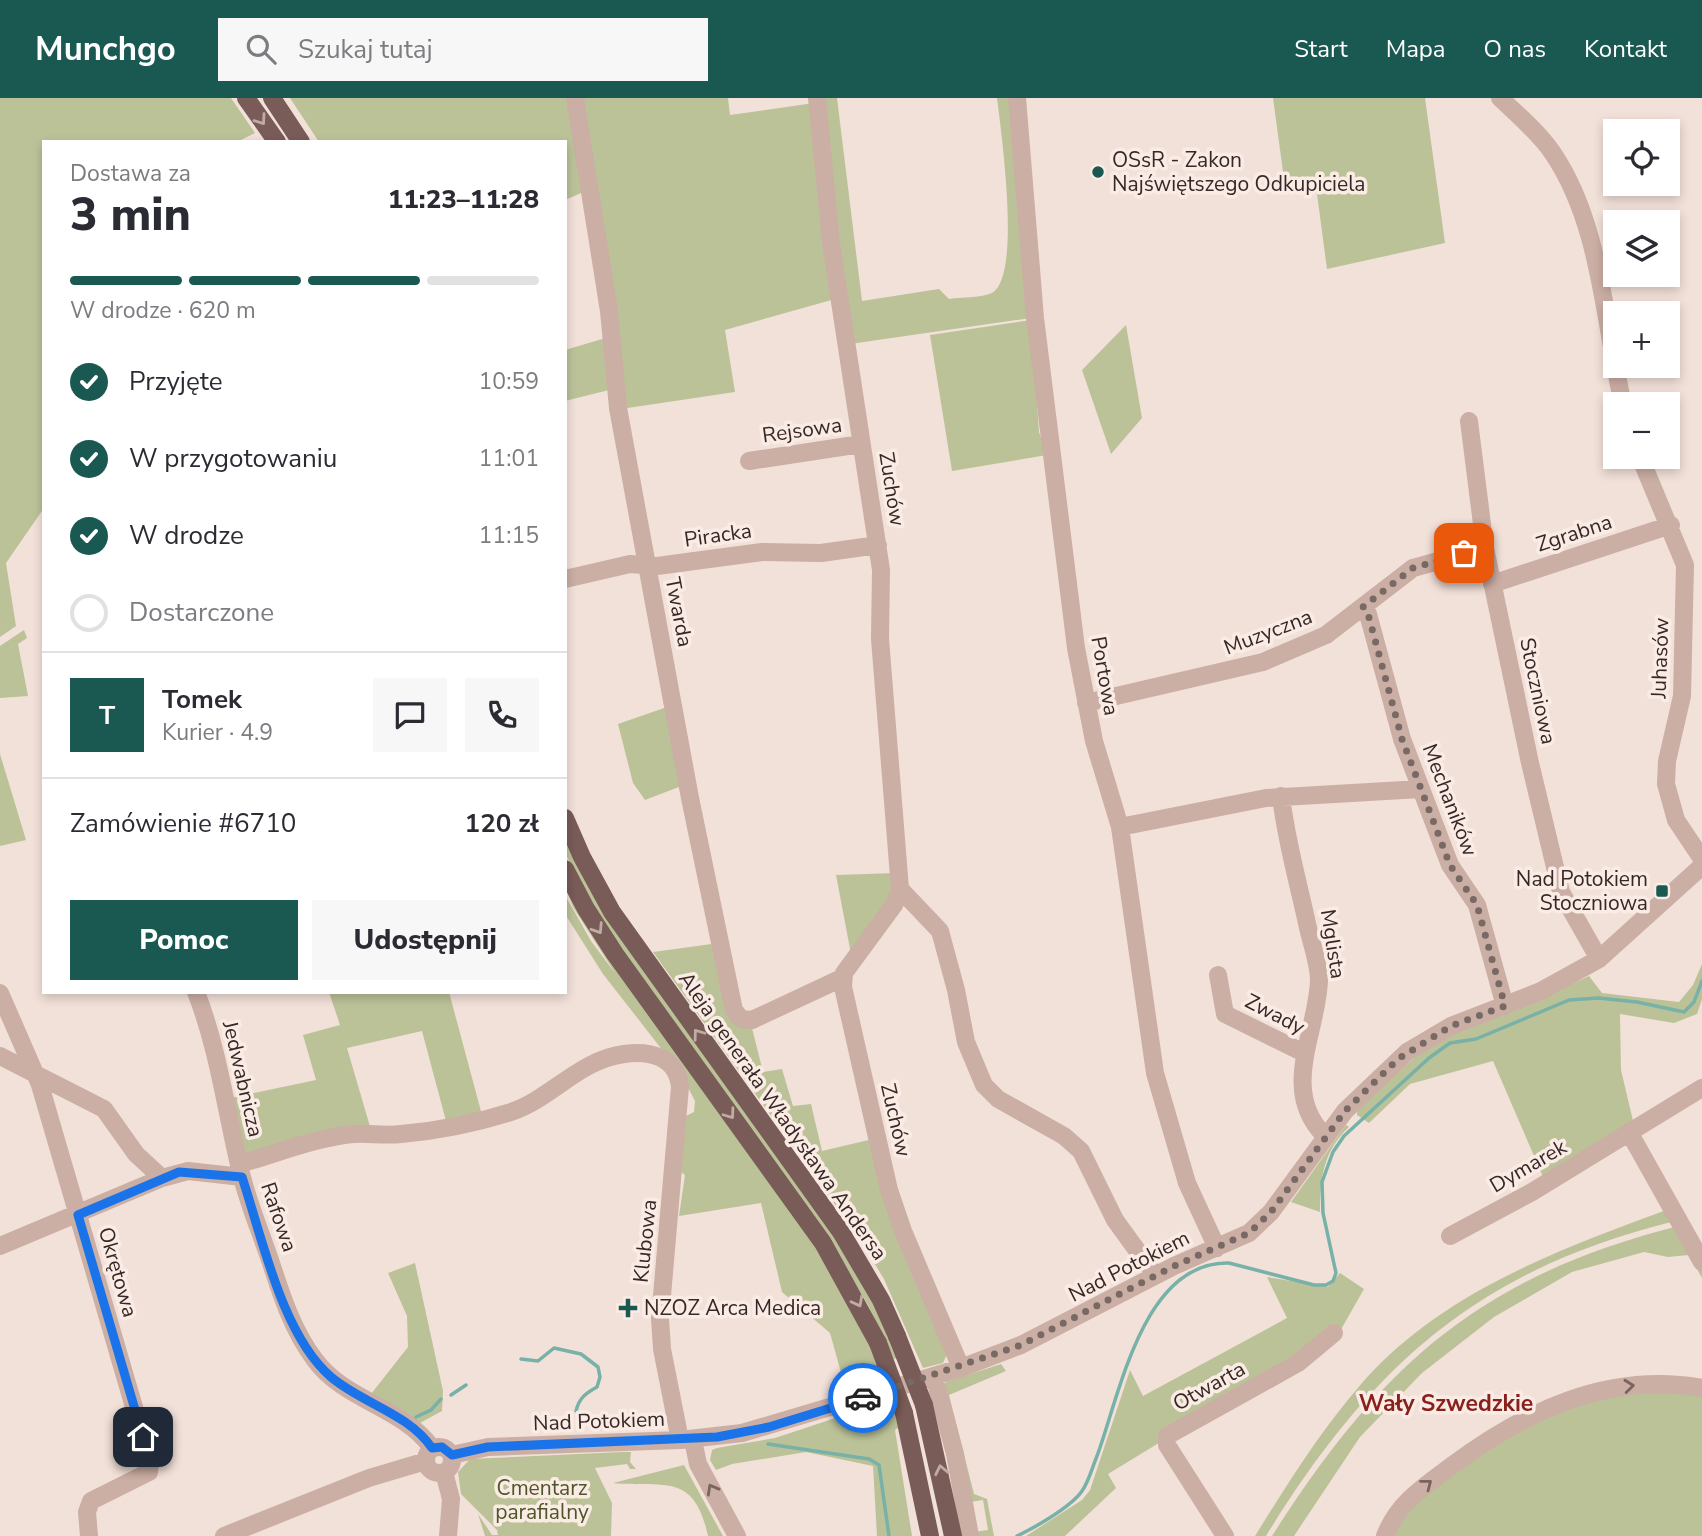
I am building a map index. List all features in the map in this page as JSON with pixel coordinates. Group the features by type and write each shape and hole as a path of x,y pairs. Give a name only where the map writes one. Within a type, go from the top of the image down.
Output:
{"main road":[{"path":"246,98 275,140"},
{"path":"272,98 300,140"},
{"name":"Aleja generała Władysława Andersa","path":"567,823 582,858 612,912 841,1232 875,1289 924,1405 953,1536"},
{"name":"Aleja generała Władysława Andersa","path":"567,873 615,954 824,1243 878,1343 904,1413 930,1536"}],"street":[{"name":"Twarda","path":"575,98 609,311 618,408 734,1010 741,1019 752,1020 842,978"},
{"name":"Zuchów","path":"817,98 831,243 881,570 880,639 900,889"},
{"name":"Portowa","path":"1017,98 1051,460 1086,704 1121,827 1155,1073 1187,1183 1217,1248"},
{"path":"1500,98 1544,142 1573,190 1596,270 1621,392"},
{"name":"Stoczniowa","path":"1469,421 1492,584 1561,892 1599,959"},
{"name":"Rejsowa","path":"749,461 861,444"},
{"name":"Juhasów","path":"1645,469 1683,556 1686,580 1681,709 1667,761 1666,784 1676,820 1702,859"},
{"name":"Zgrabna","path":"1492,584 1671,525"},
{"name":"Piracka","path":"567,579 630,564 657,566 762,552 821,553 878,545"},
{"name":"Muzyczna","path":"1086,704 1263,662 1317,640 1413,568 1485,548"},
{"name":"Mechaników","path":"1363,607 1368,614 1402,739 1450,865 1477,905 1505,1006"},
{"path":"1121,827 1281,796 1421,789"},
{"name":"Mglista","path":"1281,796 1318,972 1302,1077 1308,1113 1324,1135"},
{"name":"Nad Potokiem","path":"452,1455 488,1447 686,1440 769,1427 961,1368 1021,1345 1155,1275 1217,1248 1258,1226 1324,1135 1361,1094 1407,1052 1451,1026 1541,991 1599,959 1702,866"},
{"path":"842,978 894,905 900,889 940,931 957,990 966,1042 984,1085 998,1100 1063,1136 1080,1151 1115,1220 1155,1275"},
{"name":"Zwady","path":"1218,975 1225,1014 1304,1053"},
{"name":"Zuchów","path":"842,978 889,1190 902,1231 961,1368"},
{"name":"Okrętowa","path":"0,993 33,1071 150,1462 149,1472 91,1501 87,1512 89,1536"},
{"name":"Jedwabnicza","path":"203,994 240,1171"},
{"name":"Klubowa","path":"240,1171 340,1136 401,1134 497,1116 542,1099 574,1073 599,1061 624,1054 655,1054 671,1065 680,1087 660,1327 686,1440 737,1536"},
{"path":"0,1056 104,1109 136,1154 162,1178"},
{"name":"Dymarek","path":"1450,1236 1532,1192 1702,1088"},
{"path":"1629,1132 1702,1262"},
{"name":"Rafowa","path":"0,1247 162,1178 188,1171 240,1171 288,1314 314,1360 342,1386 414,1428 429,1455"},
{"name":"Otwarta","path":"1220,1535 1167,1445 1167,1436 1298,1363 1334,1334"},
{"path":"934,1376 955,1454 970,1536"},
{"path":"1385,1536 1397,1511 1420,1490 1471,1451 1537,1411 1610,1388 1671,1384 1702,1388"},
{"path":"224,1536 429,1455 442,1447 452,1455 451,1466 444,1472 433,1471 429,1455"},
{"path":"444,1472 451,1499 447,1536"}],"green space":[{"path":"0,98 231,98 255,133 241,140 42,140 42,511 6,563 16,626 0,637"},
{"path":"290,98 573,98 588,190 567,199 567,140 318,140"},
{"path":"577,98 728,98 730,115 814,103 835,299 725,330 735,392 621,409"},
{"path":"819,98 837,98 862,301 939,289 949,299 977,297 992,293 1001,281 1008,233 1005,170 997,98 1014,98 1031,318 850,344"},
{"path":"1273,98 1425,98 1445,243 1327,269 1317,194 1286,194"},
{"path":"1031,320 1039,432 1047,455 952,471 930,335"},
{"path":"1126,325 1142,418 1111,454 1082,370"},
{"path":"609,337 613,389 567,400 567,349"},
{"path":"24,630 27,638 18,644 28,696 0,698 0,646"},
{"path":"667,707 684,785 645,800 633,783 618,724"},
{"path":"0,754 26,840 0,846"},
{"path":"567,840 834,1234 875,1304 898,1358 894,1359 869,1307 830,1239 606,928 567,857"},
{"path":"895,873 896,889 851,954 836,875"},
{"path":"567,889 830,1267 875,1354 883,1382 847,1394 830,1333 782,1292 761,1203 679,1216 685,1175 681,1172 686,1116 694,1112 695,1101 681,1074 603,974 567,917 567,899 591,941 615,973 573,907"},
{"path":"719,943 727,979 751,1024 763,1072 782,1069 793,1106 811,1104 822,1151 873,1139 947,1354 943,1363 923,1368 884,1279 857,1235 653,952"},
{"path":"1702,964 1702,999 1697,1014 1674,1023 1620,1014 1621,1070 1634,1125 1544,1179 1493,1061 1410,1084 1369,1123 1357,1115 1357,1109 1422,1051 1455,1032 1511,1012 1589,976 1602,993 1679,1002 1693,985"},
{"path":"330,994 450,994 482,1115 446,1121 422,1031 347,1048 371,1130 247,1155 242,1153 230,1098 316,1080 303,1035 340,1025"},
{"path":"1346,1125 1349,1127 1340,1136 1325,1166 1320,1212 1291,1202"},
{"path":"1669,1209 1675,1221 1605,1242 1542,1267 1486,1297 1436,1333 1389,1375 1346,1422 1266,1536 1255,1536 1306,1457 1347,1401 1394,1351 1428,1323 1504,1277 1544,1258"},
{"path":"1678,1226 1702,1268 1702,1278 1689,1255 1668,1257 1644,1252 1572,1272 1494,1317 1422,1373 1360,1437 1294,1536 1272,1536 1353,1423 1396,1376 1441,1336 1491,1301 1546,1272 1608,1247"},
{"path":"415,1263 443,1391 442,1411 420,1423 371,1394 408,1347 407,1316 388,1273"},
{"path":"1340,1273 1364,1289 1339,1333 1108,1474 1116,1488 1065,1536 1026,1536 1082,1500 1090,1490 1130,1370 1143,1396 1287,1318 1267,1277 1328,1287"},
{"path":"1001,1364 1006,1371 949,1395 974,1494 987,1499 994,1536 975,1536 974,1532 988,1530 983,1500 970,1502 942,1390 946,1382"},
{"path":"1611,1391 1702,1391 1702,1536 1388,1536 1400,1513 1510,1429"},
{"path":"890,1400 899,1427 895,1430 912,1536 877,1536 873,1466 806,1452 732,1464 716,1470 710,1460 712,1450 717,1448 775,1438"},
{"name":"Cmentarz parafialny","path":"631,1452 630,1462 636,1469 630,1469 627,1464 595,1468 612,1503 611,1536 485,1536 478,1514 492,1535 498,1535 497,1530 461,1494 458,1472 470,1459"},
{"path":"684,1465 723,1536 708,1536 702,1515 685,1492 662,1485 613,1483"}],"waterway":[{"path":"1017,1536 1061,1510 1077,1497 1084,1487 1139,1336 1156,1307 1175,1284 1200,1268 1229,1263 1314,1285 1326,1285 1333,1281 1336,1273 1323,1213 1322,1182 1333,1152 1344,1136 1429,1058 1450,1043 1476,1039 1569,1000 1598,998 1637,1002 1684,1012 1694,1002 1702,981"},
{"path":"521,1359 538,1361 554,1348 581,1354 598,1367 600,1377 597,1387 583,1396 576,1411 600,1429"},
{"path":"451,1395 466,1385"},
{"path":"416,1417 431,1410 441,1399"},
{"path":"768,1444 869,1459 879,1465 889,1536"}],"way so far":[{"path":"863,1398 961,1368 1021,1345 1174,1266 1249,1233 1271,1212 1324,1135 1398,1059 1421,1042 1451,1026 1505,1006 1477,905 1454,874 1402,739 1368,614 1363,607 1413,568 1464,553"}],"place":[{"name":"OSsR - Zakon Najświętszego Odkupiciela","path":"1098,172"},
{"name":"Nad Potokiem Stoczniowa","path":"1662,891"},
{"name":"NZOZ Arca Medica","path":"628,1308"}],"district":[{"name":"Wały Szwedzkie","path":"1446,1403"}],"route":[{"path":"143,1437 78,1215 162,1178 188,1171 242,1177 288,1314 314,1360 342,1386 406,1422 424,1437 432,1448 442,1447 452,1455 488,1447 631,1443 717,1437 769,1427 863,1398"}]}
